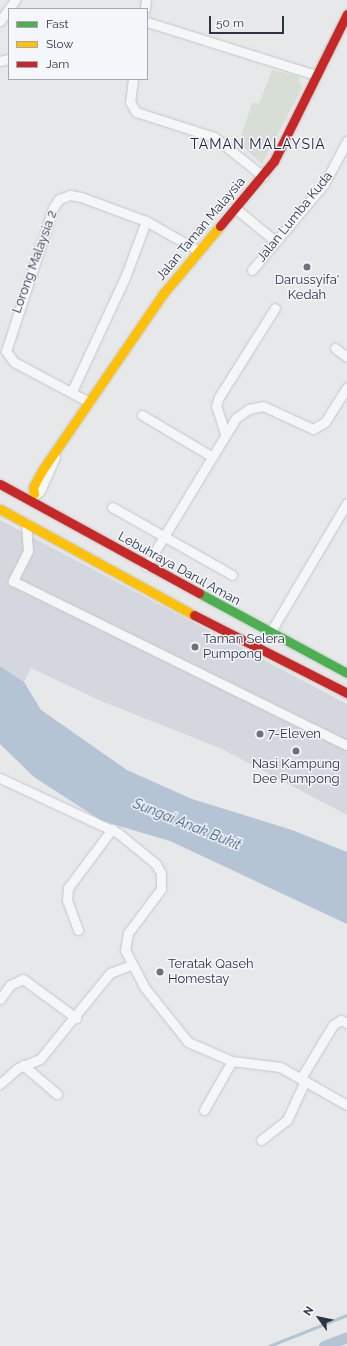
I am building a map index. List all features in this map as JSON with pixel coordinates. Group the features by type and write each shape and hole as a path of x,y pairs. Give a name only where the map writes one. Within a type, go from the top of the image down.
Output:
{"main road":[{"name":"Jalan Taman Malaysia","path":"30,500 33,487 56,451 162,295 197,250 263,176 285,143 316,75 347,14"},
{"name":"Lebuhraya Darul Aman","path":"0,484 146,566 347,673"},
{"path":"0,500 30,500 32,514 72,550"},
{"path":"0,509 72,550 228,634 347,693"}],"street":[{"path":"0,21 8,10"},
{"path":"148,22 316,75"},
{"path":"133,80 130,102 136,112 214,137 263,176"},
{"name":"Jalan Lumba Kuda","path":"252,270 324,184 347,140"},
{"name":"Lorong Malaysia 2","path":"89,402 72,390 14,362 6,351 53,208 59,199 70,195 146,221 197,250"},
{"path":"235,208 275,241"},
{"path":"72,390 126,275 146,221"},
{"path":"225,432 216,406 219,397 275,308"},
{"path":"335,348 347,357"},
{"path":"146,566 225,432 241,413 256,406 313,429 325,422 347,387"},
{"path":"142,415 211,456"},
{"path":"270,633 347,503"},
{"path":"112,507 232,575"},
{"path":"26,524 28,551 14,581 347,745"},
{"path":"0,778 112,829 152,860 162,878 158,894 126,940 131,965 188,1042 232,1061 262,1062 303,1079 347,1106"},
{"path":"78,930 67,900 68,888 112,829"},
{"path":"0,1084 24,1065 37,1062 76,1018 99,983 115,970 131,965"},
{"path":"0,999 10,985 23,979 76,1018"},
{"path":"261,1140 287,1120 303,1079 333,1025 341,1020 347,1023"},
{"path":"204,1110 232,1061"},
{"path":"24,1065 57,1094"}],"shaded area":[{"path":"272,70 298,76 302,88 262,164 239,143 252,102 259,104"},
{"path":"0,520 347,704 347,815 222,749 101,701 31,668 24,682 0,666"}],"water":[{"name":"Sungai Anak Bukit","path":"0,666 24,682 41,710 127,770 192,799 292,830 347,852 347,924 170,841 102,821 34,777 0,744"}],"waterway":[{"path":"269,1346 347,1315"},
{"path":"324,1346 347,1337"}],"traffic: fast":[{"path":"199,593 347,673"}],"traffic: slow":[{"path":"34,494 33,487 43,469 162,295 220,226"},
{"path":"0,509 194,615"}],"traffic: jam":[{"path":"220,226 274,161 347,14"},
{"path":"0,484 199,593"},
{"path":"194,615 347,693"}],"place":[{"name":"Darussyifa' Kedah","path":"307,267"},
{"name":"Taman Selera Pumpong","path":"195,647"},
{"name":"7-Eleven","path":"260,734"},
{"name":"Nasi Kampung Dee Pumpong","path":"296,751"},
{"name":"Teratak Qaseh Homestay","path":"160,972"}],"district":[{"name":"TAMAN MALAYSIA","path":"258,144"}]}
